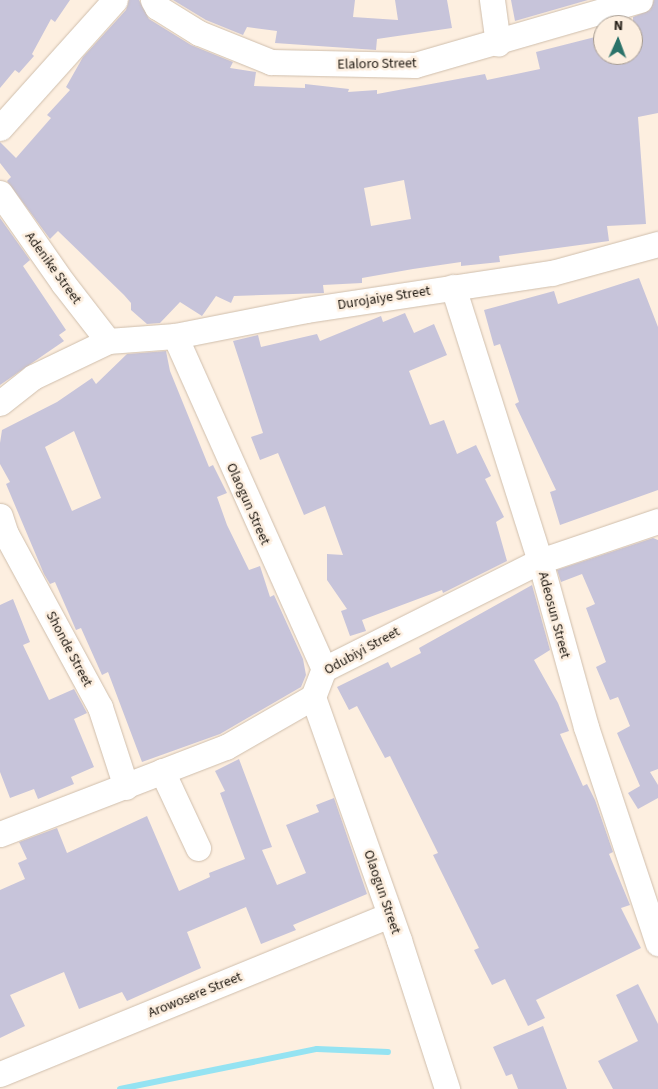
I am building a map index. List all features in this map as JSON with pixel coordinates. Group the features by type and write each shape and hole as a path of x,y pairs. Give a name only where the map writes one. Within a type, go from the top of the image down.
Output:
{"street":[{"path":"0,128 115,0"},
{"name":"Elaloro Street","path":"153,0 157,7 200,33 271,62 415,65 498,44 640,0"},
{"path":"492,0 498,44"},
{"name":"Adenike Street","path":"0,193 62,283 108,342"},
{"name":"Durojaiye Street","path":"0,403 33,377 108,342 174,336 306,310 552,273 658,244"},
{"name":"Adeosun Street","path":"453,287 540,560 586,727 658,943"},
{"name":"Olaogun Street","path":"174,336 324,669"},
{"name":"Shonde Street","path":"0,516 6,534 100,707 126,787"},
{"name":"Odubiyi Street","path":"313,697 324,669 540,560 658,521"},
{"path":"0,834 226,747 313,697"},
{"name":"Olaogun Street","path":"313,697 390,915 447,1089"},
{"path":"162,771 198,848"},
{"name":"Arowosere Street","path":"0,1074 390,915"}],"building":[{"path":"0,0 70,0 55,22 51,19 32,54 34,56 19,73 15,70 0,88"},
{"path":"129,0 139,0 149,19 191,45 233,62 230,68 256,72 254,86 305,88 305,84 349,89 348,92 377,90 377,94 485,74 487,80 540,69 536,52 593,38 593,65 643,65 643,15 638,15 650,10 654,0 658,0 658,113 638,117 646,224 607,226 609,241 499,256 500,262 461,266 461,262 362,278 362,283 323,285 324,293 234,296 231,303 216,296 202,316 180,302 160,323 147,324 131,310 131,303 124,295 58,231 50,239 7,181 11,177 0,163 0,142 16,158 51,118 47,115 70,90 66,87 83,57 126,10","holes":["404,180 411,219 371,226 364,188"]},
{"path":"173,0 355,0 353,17 398,20 395,0 447,0 452,28 377,39 376,50 275,43 277,31 247,27 243,35 206,20"},
{"path":"511,0 588,0 515,21"},
{"path":"0,218 30,260 23,266 66,330 59,335 64,341 0,385"},
{"path":"639,278 658,327 658,490 560,525 550,492 556,490 515,404 519,402 500,344 494,346 484,310 554,291 558,304"},
{"path":"405,313 414,333 434,324 447,355 409,371 430,425 444,420 457,454 476,445 491,476 485,479 504,517 496,522 507,561 443,593 442,590 362,620 366,631 350,636 341,611 347,609 327,580 327,554 343,555 325,506 304,515 278,453 260,460 251,437 263,433 233,341 258,335 261,347 317,334 320,341 381,316 383,322"},
{"path":"166,351 170,371 209,467 213,465 227,493 217,497 227,525 249,570 260,566 270,597 274,595 303,659 306,675 301,687 220,734 142,762 108,672 102,675 81,628 76,630 55,582 50,584 44,574 6,484 10,482 0,464 2,430 57,402 92,378 96,384 127,354","holes":["74,431 101,498 72,511 45,447"]},
{"path":"653,538 658,540 658,769 650,772 658,785 658,798 638,809 628,793 640,786 617,733 630,726 618,697 610,700 596,667 606,662 586,608 595,604 582,574 561,582 557,570"},
{"path":"532,585 550,650 534,660 558,703 569,731 560,734 583,786 587,784 595,800 613,852 609,854 630,905 621,908 641,948 536,1000 545,1018 528,1026 505,979 492,985 474,950 479,948 433,855 438,853 390,756 385,758 357,706 349,710 337,687 388,662 391,668 421,653 419,648"},
{"path":"13,599 30,642 23,645 49,700 74,689 87,713 74,719 94,767 71,777 74,784 38,799 34,789 10,798 0,772 0,605"},
{"path":"239,759 272,847 262,850 277,885 306,873 286,825 319,812 316,805 334,798 367,894 293,925 296,930 261,944 246,907 187,932 201,968 127,1001 122,992 79,1009 64,972 10,995 25,1026 0,1038 0,890 25,879 18,863 27,859 19,842 57,828 67,853 147,816 179,891 210,877 209,873 245,859 220,793 225,791 215,771"},
{"path":"638,984 658,1024 658,1089 613,1089 598,1061 638,1041 616,995"},
{"path":"543,1026 567,1089 518,1089 512,1074 506,1076 493,1047"}],"waterway":[{"path":"120,1089 317,1049 388,1052"}]}
